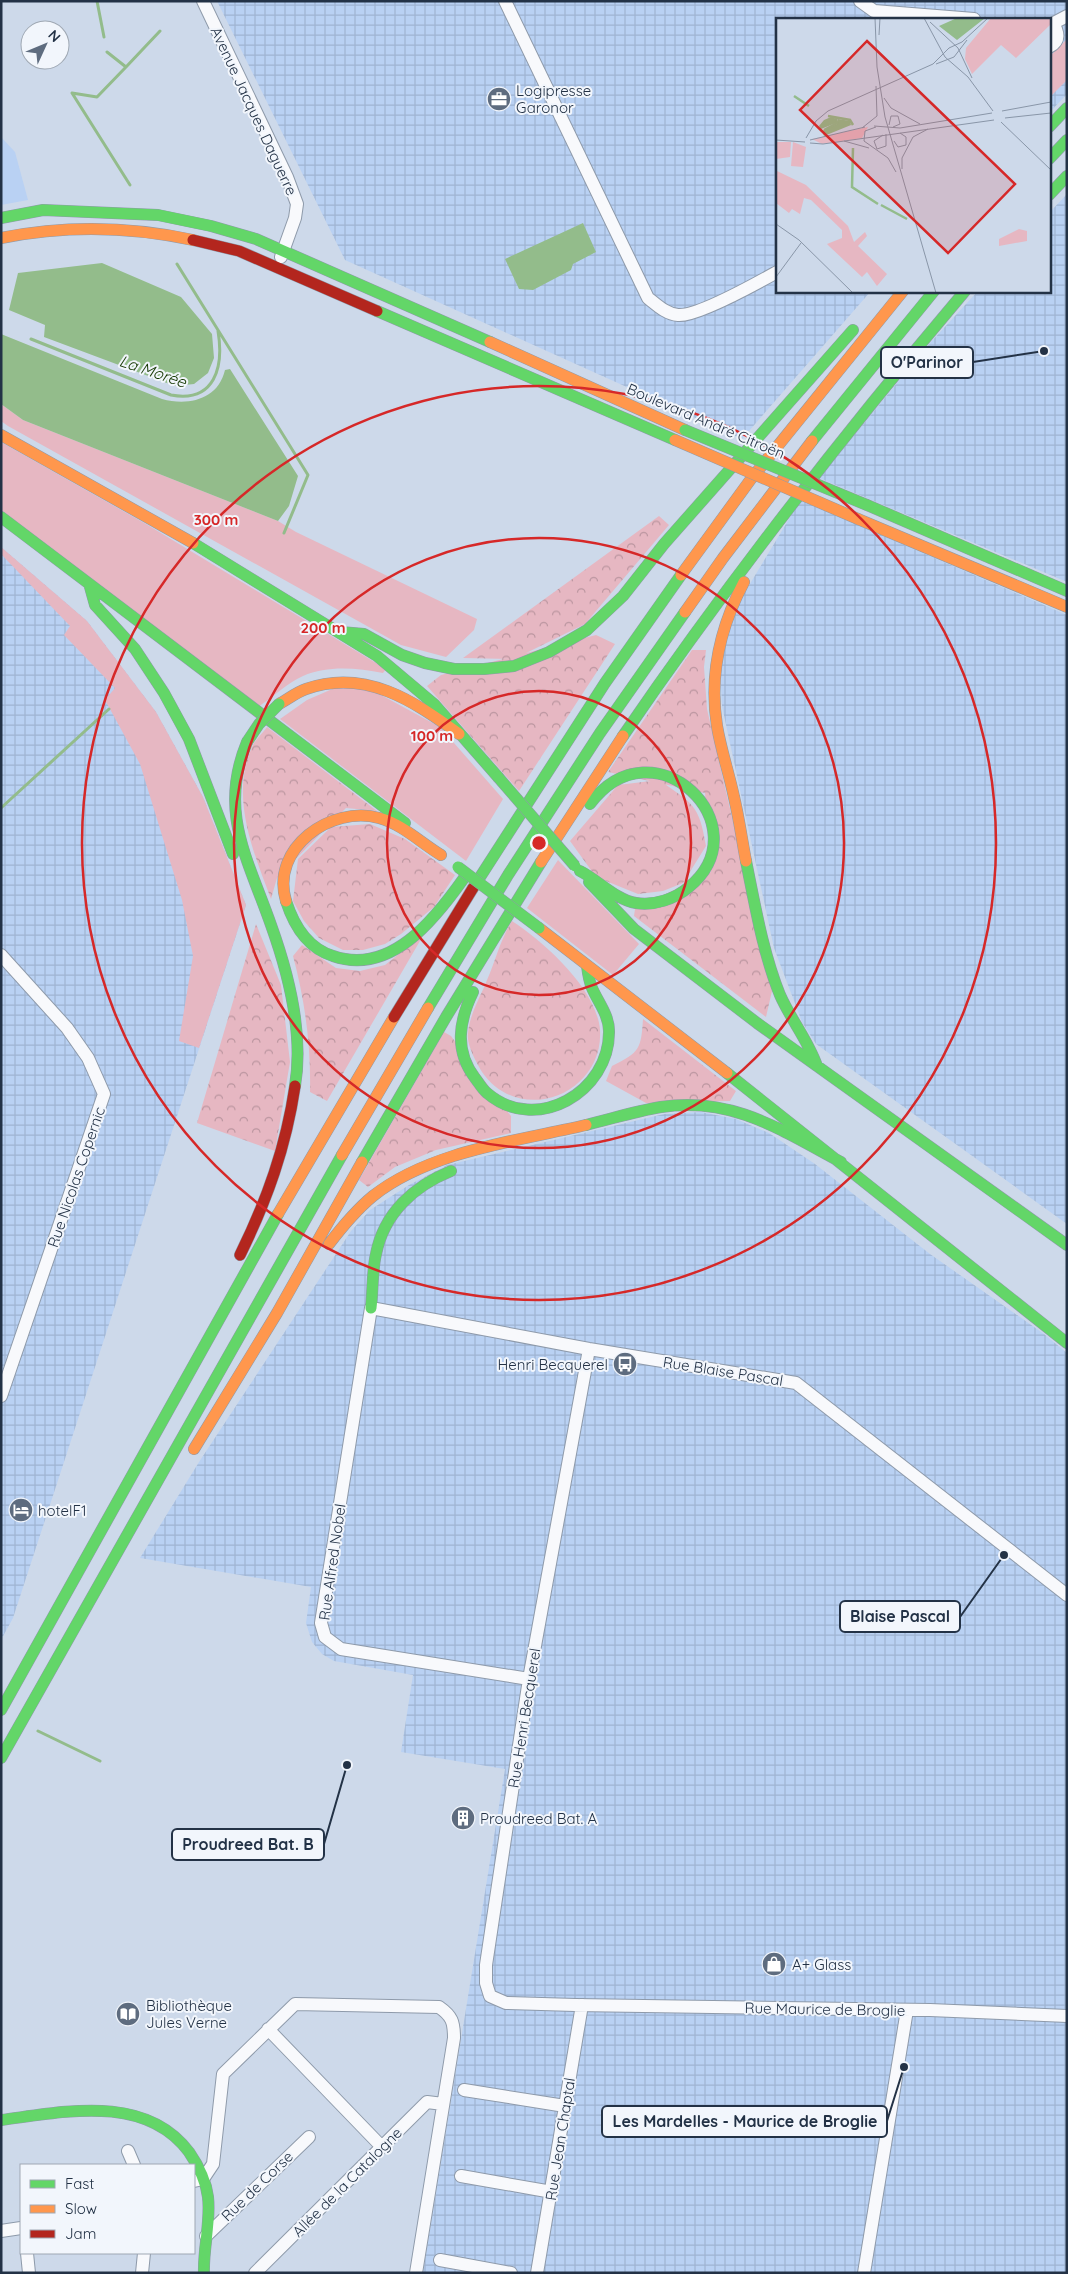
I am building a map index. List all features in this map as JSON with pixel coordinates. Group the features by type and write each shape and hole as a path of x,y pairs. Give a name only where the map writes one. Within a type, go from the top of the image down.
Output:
{"main road":[{"path":"1050,125 1067,108"},
{"path":"1050,158 1067,140"},
{"path":"1050,194 1067,176"},
{"name":"Boulevard André Citroën","path":"1,218 43,210 158,216 212,226 256,239 335,272 685,430 867,505 1067,592"},
{"name":"Boulevard André Citroën","path":"1,238 42,229 103,227 142,230 185,237 239,251 1067,607"},
{"path":"1,1710 354,1086 488,864 594,701 703,543 777,446 902,292"},
{"path":"1,1758 121,1549 376,1095 508,875 589,749 723,558 808,446 933,292"},
{"path":"190,1456 286,1296 440,1024 568,818 648,700 749,558 869,406 964,292"},
{"path":"341,632 364,634 402,655 425,664 454,669 484,669 514,666 549,652 588,630 623,596 664,544 859,323"},
{"path":"1,435 206,550 377,656 419,690 608,903 634,929 757,1023 1067,1245"},
{"path":"1,517 90,587 432,844 441,855"},
{"path":"749,558 750,572 735,600 723,629 716,658 714,704 766,951 780,994 797,1027 813,1050 817,1066"},
{"path":"90,587 95,605 135,650 164,693 189,739 257,911 271,924"},
{"path":"234,1266 260,1217 277,1175 291,1121 298,1065 293,1009 271,924 242,848 234,806 236,774 246,742 259,724 279,704 305,690 335,681 364,682 410,699 459,734"},
{"path":"568,818 583,812 612,781 635,773 658,772 681,780 699,796 712,820 714,847 705,872 686,891 664,901 636,903 618,896 596,879 578,869"},
{"path":"488,864 469,872 438,913 420,931 404,944 374,959 348,961 326,956 314,948 303,937 289,914 284,888 287,865 291,855 305,836 328,821 346,815 369,816 393,824 458,867 539,928 841,1162 1067,1343"},
{"path":"476,967 478,981 463,1012 458,1036 463,1058 475,1081 494,1100 516,1108 538,1110 566,1103 587,1088 602,1068 608,1050 609,1029 603,1005 591,985 587,966"},
{"path":"286,1296 306,1279 345,1221 369,1199 403,1176 442,1160 470,1152 662,1107 703,1105 738,1111 760,1119 841,1162"},
{"path":"371,1308 376,1253 388,1221 410,1194 426,1183 459,1168 470,1152"},
{"path":"148,1448 147,1428 222,1291"},
{"path":"121,1549 144,1532"},
{"path":"1,2120 92,2110 122,2111 139,2115 161,2126 186,2148 191,2164"},
{"path":"92,2110 131,2122 155,2133 170,2145 185,2164"},
{"path":"197,2181 208,2198 204,2273"},
{"path":"197,2181 199,2216 197,2273"}],"street":[{"name":"Avenue Jacques Daguerre","path":"203,1 298,204 295,218 277,267"},
{"path":"506,1 648,298 661,309 678,315 692,313 776,273"},
{"path":"860,1 871,6 966,18"},
{"path":"1058,38 1056,29 1050,24 1067,16"},
{"name":"Rue Nicolas Copernic","path":"1,955 67,1028 88,1058 104,1094 1,1396"},
{"name":"Rue Blaise Pascal","path":"371,1308 588,1349 796,1383 1067,1595"},
{"name":"Rue Alfred Nobel","path":"371,1308 321,1622 325,1637 341,1649 529,1679"},
{"name":"Rue Henri Becquerel","path":"582,2005 506,2002 490,1996 486,1983 486,1965 529,1679 588,1349"},
{"path":"197,2181 213,2164 222,2074 295,2004 439,2007 449,2013 454,2022 416,2273"},
{"name":"Rue Maurice de Broglie","path":"582,2005 907,2010 1067,2016"},
{"name":"Rue Jean Chaptal","path":"537,2273 582,2005"},
{"path":"864,2273 907,2010"},
{"path":"268,2029 382,2147"},
{"path":"464,2090 565,2106"},
{"name":"Allée de la Catalogne","path":"255,2273 427,2102 443,2104"},
{"name":"Rue de Corse","path":"206,2236 308,2137"},
{"path":"128,2151 134,2164"},
{"path":"461,2176 552,2192"},
{"path":"1,2231 20,2228"},
{"path":"27,2254 29,2273"},
{"path":"142,2273 144,2254"},
{"path":"440,2260 511,2273"}],"shaded area":[{"path":"217,1 1067,1 1067,94 1050,112 1050,18 776,18 776,292 870,292 742,439 345,260"},
{"path":"1,137 15,152 28,200 1,205"},
{"path":"1067,194 1067,582 819,478 930,343 977,292 1050,292 1050,212"},
{"path":"802,501 1067,615 1067,1224 816,1044 802,1022 774,948 722,706 720,667 736,607 795,509"},
{"path":"1,547 87,621 156,712 203,797 246,905 13,1618 1,1640"},
{"path":"701,1112 736,1119 769,1133 815,1164 930,1254 1044,1334 1067,1353 1067,2273 423,2273 505,1769 401,1752 413,1675 334,1661 322,1654 312,1642 306,1623 311,1587 140,1558 199,1462 351,1231 370,1210 409,1185 447,1165 664,1114"}],"green space":[{"path":"1067,39 1067,80 1050,97 1050,56"},
{"path":"1,404 23,420 278,521 296,532 477,619 474,630 446,657 401,645 8,426 1,421"},
{"path":"1,442 146,524 386,669 383,673 343,668 322,670 303,676 258,707 1,510"},
{"path":"659,516 669,525 585,624 514,659 463,658"},
{"path":"1,547 87,621 156,712 203,797 246,905 199,1048 179,1041 193,956 182,900 140,764 105,700 115,688 64,635 70,626 1,554"},
{"path":"596,635 615,644 519,791 427,686 441,675"},
{"path":"692,650 706,650 704,667 707,709 772,991 766,1017 634,916 635,909 711,872 705,793 608,772"},
{"path":"337,687 370,689 440,727 503,799 466,861 280,719 307,700"},
{"path":"267,727 377,811 346,808 277,878 271,899 251,842 243,803 243,783 246,764 253,745"},
{"path":"659,780 693,806 700,821 706,846 683,883 663,891 638,894 596,877 570,841 618,785"},
{"path":"370,824 405,839 455,875 434,907 401,934 385,944 363,950 343,950 319,938 304,921 293,901 298,859 331,827"},
{"path":"558,860 639,944 613,975 527,908"},
{"path":"512,921 539,941 567,968 579,983 597,1014 600,1030 598,1052 589,1071 574,1086 557,1096 537,1100 517,1098 498,1089 482,1072 468,1042 469,1026 473,1012 504,935"},
{"path":"256,924 281,985 290,1062 275,1151 197,1123"},
{"path":"424,934 327,1101 310,1092 306,1023 293,956 302,945 336,968 360,971 385,965"},
{"path":"643,1019 736,1091 730,1101 646,1103 606,1081 612,1066 634,1053 640,1043"},
{"path":"444,1032 451,1036 511,1116 511,1133 436,1150 395,1167 368,1187 359,1180"}],"water":[{"path":"583,223 596,252 573,264 571,270 533,290 519,289 505,259"},
{"path":"102,263 181,297 212,334 214,358 208,373 194,384 175,386 44,337 45,325 9,310 18,273"},
{"path":"1,334 162,399 172,401 192,401 209,394 216,388 225,370 230,369 298,476 289,506 278,521 23,420 1,404"}],"waterway":[{"name":"La Morée","path":"97,1 104,37"},
{"name":"La Morée","path":"126,67 160,31"},
{"name":"La Morée","path":"107,52 126,67 97,97 72,93 130,185"},
{"name":"La Morée","path":"177,264 308,475 284,533"},
{"name":"La Morée","path":"31,339 171,395 186,396 207,388 213,380 219,357 218,331"},
{"name":"La Morée","path":"1,808 109,709"},
{"name":"La Morée","path":"38,1731 100,1761"}],"traffic: fast":[{"path":"1050,126 1067,108"},
{"path":"1050,158 1067,140"},
{"path":"1050,194 1067,176"},
{"path":"1,218 43,210 158,215 211,226 256,239 490,342"},
{"path":"812,441 933,292"},
{"path":"623,736 704,621 788,509 875,399 964,292"},
{"path":"377,311 675,440"},
{"path":"341,632 364,634 402,655 425,663 454,669 484,669 514,666 549,652 587,630 623,596 664,544 853,330"},
{"path":"685,430 867,505"},
{"path":"867,505 1067,591"},
{"path":"1,517 405,823"},
{"path":"193,543 377,656 434,704 498,777"},
{"path":"473,888 605,683 681,575"},
{"path":"90,587 95,605 135,649 164,693 189,739 233,854"},
{"path":"428,1008 508,875 600,733 685,612"},
{"path":"247,742 259,724 279,704"},
{"path":"247,742 239,767 235,791 236,813 246,857 278,944 289,984 298,1046 295,1086"},
{"path":"580,871 614,894 629,901 643,904 664,901 689,887 709,862 714,836 707,812 691,791 669,777 643,773 616,781 590,804"},
{"path":"498,777 575,866"},
{"path":"746,861 760,929 774,979 784,1004 809,1047 817,1066"},
{"path":"362,1162 446,1017 541,862"},
{"path":"458,867 539,928"},
{"path":"286,901 293,919 303,935 316,948 333,956 354,960 374,958 392,951 425,926 464,878"},
{"path":"589,882 634,929 757,1023 1067,1245"},
{"path":"473,992 464,1014 461,1046 468,1067 475,1078 487,1093 506,1105 527,1110 547,1108 567,1101 584,1088 597,1072 606,1053 609,1025 591,985 587,966"},
{"path":"727,1073 1067,1343"},
{"path":"586,1125 661,1107 711,1106 755,1118 798,1138 841,1162"},
{"path":"1,1758 342,1155"},
{"path":"371,1308 375,1260 380,1239 393,1214 413,1193 437,1177 451,1171"},
{"path":"1,1710 278,1214"},
{"path":"1,2120 50,2113 102,2111 127,2114 150,2121 171,2133 189,2152 201,2173 207,2191 209,2216 204,2273"}],"traffic: slow":[{"path":"1,238 49,231 97,229 145,232 193,240"},
{"path":"681,575 751,479 902,292"},
{"path":"490,342 685,430"},
{"path":"1,435 193,543"},
{"path":"675,440 858,519"},
{"path":"685,612 723,558 812,441"},
{"path":"858,519 1067,607"},
{"path":"744,582 723,634 714,688 717,726 736,805 746,861"},
{"path":"279,704 303,690 328,684 368,685 388,691 406,700 459,734"},
{"path":"541,862 623,736"},
{"path":"286,901 283,882 287,864 296,848 308,835 324,825 342,818 361,816 379,818 403,829 441,855"},
{"path":"539,928 727,1073"},
{"path":"342,1155 428,1008"},
{"path":"278,1214 394,1017"},
{"path":"329,1244 373,1196 421,1168 475,1150 586,1125"},
{"path":"194,1449 277,1313 362,1162"}],"traffic: jam":[{"path":"193,240 239,251 377,311"},
{"path":"394,1017 473,888"},
{"path":"240,1255 259,1214 281,1152 295,1086"}],"place":[{"name":"Logipresse Garonor","path":"499,99"},
{"name":"O'Parinor","path":"1044,351"},
{"name":"Henri Becquerel","path":"625,1364"},
{"name":"hotelF1","path":"21,1510"},
{"name":"Blaise Pascal","path":"1004,1555"},
{"name":"Proudreed Bat. B","path":"347,1765"},
{"name":"Proudreed Bat. A","path":"463,1818"},
{"name":"A+ Glass","path":"774,1964"},
{"name":"Bibliothèque Jules Verne","path":"128,2014"},
{"name":"Les Mardelles - Maurice de Broglie","path":"904,2067"}]}
